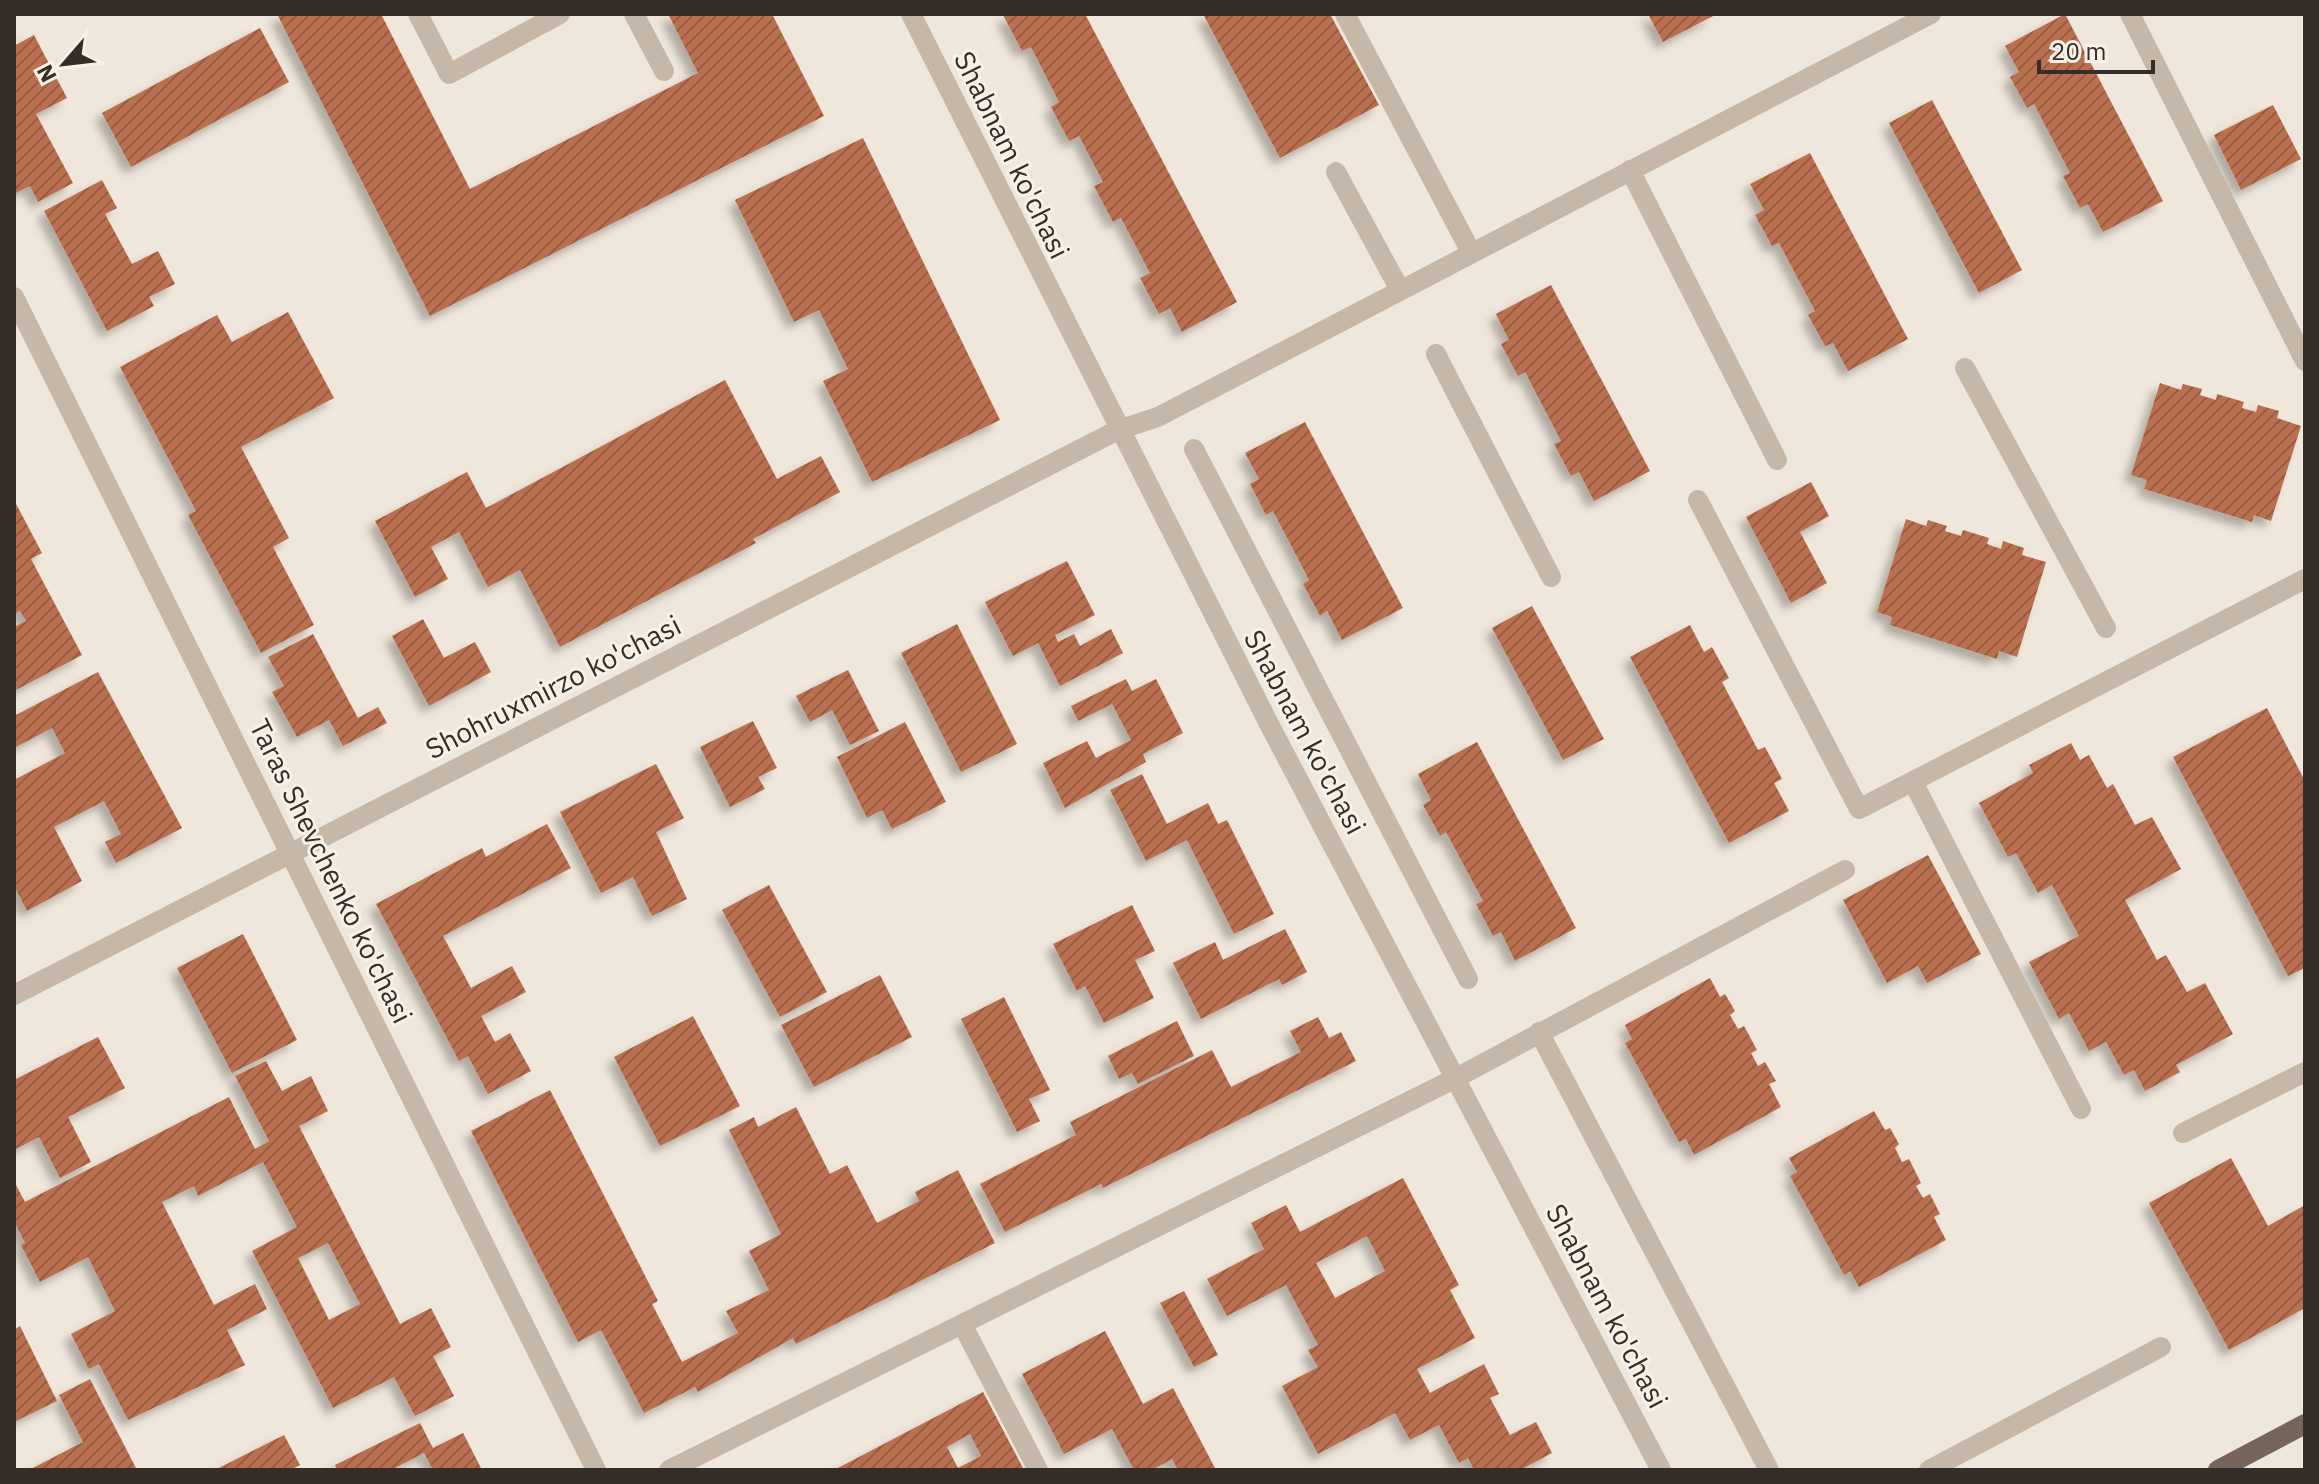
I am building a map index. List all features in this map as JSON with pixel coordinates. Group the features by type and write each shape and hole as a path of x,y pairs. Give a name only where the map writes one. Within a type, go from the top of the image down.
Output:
{"main road":[{"path":"2218,1470 2305,1424"}],"street":[{"path":"418,14 449,74 560,14"},
{"path":"634,14 664,71"},
{"name":"Shabnam ko'chasi","path":"911,14 1118,430 1661,1470"},
{"path":"1345,14 1471,252"},
{"name":"Shohruxmirzo ko'chasi","path":"14,995 1118,430 1158,417 1931,14"},
{"path":"2130,14 2305,361"},
{"path":"1630,170 1777,460"},
{"path":"1336,172 1400,290"},
{"name":"Taras Shevchenko ko'chasi","path":"14,297 596,1470"},
{"path":"1436,354 1551,577"},
{"path":"1965,368 2106,628"},
{"path":"1194,449 1468,979"},
{"path":"1698,500 1859,809 2305,579"},
{"path":"1913,782 2081,1109"},
{"path":"669,1470 1456,1078 1845,870"},
{"path":"1539,1032 1769,1470"},
{"path":"2183,1133 2305,1072"},
{"path":"962,1324 1038,1470"},
{"path":"1929,1470 2161,1347"}],"building":[{"path":"277,14 381,14 470,189 698,73 668,14 772,14 824,116 430,316"},
{"path":"1085,14 1237,302 1182,332 1170,308 1159,314 1140,278 1150,273 1121,218 1113,222 1094,186 1103,182 1079,136 1069,141 1051,107 1059,102 1031,47 1022,51 1003,15"},
{"path":"1203,14 1330,14 1379,105 1280,158"},
{"path":"1648,14 1717,14 1663,42"},
{"path":"2065,14 2163,201 2103,232 2088,204 2080,208 2063,176 2070,173 2034,104 2027,108 2010,77 2019,72 2005,46"},
{"path":"260,28 289,82 131,167 102,113"},
{"path":"34,35 67,98 36,114 73,183 38,202 30,186 14,194 14,46"},
{"path":"1932,100 2022,270 1979,293 1889,123"},
{"path":"2273,105 2301,159 2241,190 2214,135"},
{"path":"863,138 1000,420 872,482 823,381 848,369 819,310 794,322 735,200"},
{"path":"1810,153 1908,339 1848,371 1833,343 1825,346 1808,315 1815,311 1779,243 1772,246 1755,215 1764,210 1750,184"},
{"path":"102,180 117,208 105,214 132,264 158,251 175,284 149,297 154,306 107,331 44,211"},
{"path":"1551,285 1650,471 1594,501 1579,472 1571,476 1554,444 1561,441 1525,372 1518,376 1501,344 1509,340 1496,314"},
{"path":"288,312 334,398 241,447 289,538 273,547 314,625 261,653 188,515 196,511 120,367 217,315 232,342"},
{"path":"725,380 777,479 821,456 840,492 753,539 756,543 560,647 520,570 488,587 459,532 431,547 448,579 415,597 375,521 467,472 486,508"},
{"path":"2160,383 2181,390 2183,384 2202,389 2200,395 2216,400 2217,394 2244,402 2242,408 2256,412 2258,405 2279,411 2277,418 2301,426 2271,521 2254,515 2252,522 2144,489 2147,480 2131,475"},
{"path":"1305,422 1403,608 1342,640 1327,611 1320,616 1303,584 1309,580 1273,511 1266,515 1250,484 1259,479 1245,453"},
{"path":"1811,482 1829,516 1800,532 1827,583 1791,603 1746,517"},
{"path":"14,500 42,553 31,559 82,655 14,691 14,627 26,621 20,611 14,614"},
{"path":"1906,519 1926,526 1928,520 1947,526 1945,531 1961,536 1963,530 1989,538 1987,544 2001,549 2003,541 2024,548 2022,555 2046,562 2017,657 1999,651 1997,659 1890,625 1892,617 1877,612"},
{"path":"1067,561 1095,615 1055,635 1058,642 1074,634 1080,646 1111,629 1123,653 1060,686 1038,643 1013,656 985,602"},
{"path":"1532,606 1604,739 1563,760 1492,628"},
{"path":"423,619 444,658 475,642 491,672 429,706 392,636"},
{"path":"957,624 1017,744 961,772 901,653"},
{"path":"1690,625 1704,652 1712,647 1729,678 1722,682 1758,750 1765,747 1782,779 1774,783 1789,811 1729,843 1630,657"},
{"path":"313,634 358,718 378,707 387,723 343,746 329,720 297,737 272,692 284,686 268,657"},
{"path":"848,670 879,731 850,745 832,710 810,722 796,696"},
{"path":"98,672 182,828 116,863 105,842 121,834 104,801 54,827 82,881 27,911 14,886 14,780 65,753 52,728 14,748 14,716"},
{"path":"1126,679 1132,691 1156,679 1183,733 1143,754 1146,762 1065,808 1043,763 1087,741 1096,758 1131,740 1112,704 1078,721 1071,706"},
{"path":"2267,708 2305,781 2305,968 2288,976 2173,757"},
{"path":"753,721 777,768 758,777 765,789 730,807 700,747"},
{"path":"905,722 946,802 892,829 882,810 867,818 837,757"},
{"path":"1477,742 1576,928 1515,961 1501,932 1493,936 1476,904 1483,901 1446,832 1440,836 1423,805 1431,800 1418,774"},
{"path":"2071,743 2080,760 2089,755 2107,788 2113,784 2135,825 2152,817 2181,869 2125,900 2157,960 2166,955 2187,992 2205,983 2233,1034 2176,1065 2180,1072 2145,1091 2134,1070 2124,1075 2106,1042 2089,1051 2069,1013 2059,1019 2029,962 2079,936 2052,885 2038,893 2016,853 2008,857 1979,803 2033,773 2029,765"},
{"path":"656,764 684,818 656,832 687,899 652,916 633,877 601,893 560,812"},
{"path":"1142,774 1167,824 1208,803 1218,824 1227,820 1274,914 1234,934 1187,840 1146,861 1110,790"},
{"path":"547,824 571,868 443,936 471,988 512,966 526,992 481,1016 495,1042 510,1033 531,1071 488,1094 468,1056 459,1061 376,904 482,848 486,857"},
{"path":"1928,855 1981,954 1927,983 1918,966 1887,983 1843,900"},
{"path":"769,885 827,992 780,1017 722,910"},
{"path":"1132,905 1155,951 1135,960 1154,998 1104,1023 1085,986 1077,991 1053,944"},
{"path":"1285,929 1307,972 1282,985 1279,979 1201,1019 1173,963 1215,942 1223,960"},
{"path":"243,934 297,1040 232,1073 177,968"},
{"path":"880,975 912,1037 814,1087 781,1025"},
{"path":"1710,978 1720,997 1725,994 1735,1011 1730,1015 1738,1029 1744,1026 1757,1050 1751,1053 1758,1066 1765,1062 1776,1081 1769,1084 1781,1107 1694,1155 1686,1139 1679,1142 1625,1043 1632,1039 1625,1025"},
{"path":"1004,997 1050,1090 1029,1099 1040,1121 1017,1132 961,1019"},
{"path":"693,1016 740,1106 660,1146 614,1057"},
{"path":"1318,1017 1329,1038 1341,1032 1356,1061 1103,1188 1101,1184 1005,1232 980,1184 1076,1135 1070,1122 1212,1050 1231,1087 1301,1052 1290,1031"},
{"path":"1177,1021 1194,1056 1138,1084 1132,1073 1119,1079 1108,1056"},
{"path":"98,1037 125,1088 68,1117 91,1162 60,1178 39,1137 14,1150 14,1080"},
{"path":"266,1061 282,1091 311,1076 328,1111 299,1126 400,1324 431,1308 451,1347 433,1356 454,1396 415,1416 394,1377 333,1408 252,1251 297,1227 263,1162 198,1196 194,1186 162,1202 214,1305 255,1284 267,1309 227,1330 245,1365 128,1420 99,1364 89,1369 71,1334 115,1311 88,1257 40,1282 21,1245 25,1243 14,1221 14,1181 25,1202 229,1097 255,1149 269,1141 235,1076","holes":["328,1243 360,1304 329,1320 298,1258"]},
{"path":"550,1090 658,1301 652,1304 682,1362 738,1333 726,1311 769,1290 749,1251 781,1234 729,1130 754,1117 758,1127 796,1107 830,1174 847,1165 877,1223 919,1201 915,1192 958,1170 995,1243 796,1344 793,1338 698,1392 695,1387 644,1413 601,1330 578,1342 471,1131"},
{"path":"1874,1111 1885,1130 1890,1128 1899,1144 1895,1148 1902,1162 1909,1159 1921,1183 1916,1186 1923,1198 1930,1194 1940,1214 1934,1217 1946,1240 1859,1287 1850,1271 1844,1275 1790,1176 1797,1172 1789,1158"},
{"path":"2231,1158 2268,1226 2305,1205 2305,1308 2229,1350 2149,1203"},
{"path":"1403,1178 1459,1285 1450,1290 1475,1338 1417,1369 1430,1393 1484,1364 1499,1394 1490,1398 1510,1435 1536,1422 1552,1453 1520,1470 1474,1470 1468,1458 1459,1463 1439,1425 1410,1440 1395,1413 1318,1454 1282,1386 1318,1367 1308,1350 1318,1345 1286,1285 1227,1316 1207,1279 1264,1249 1251,1223 1286,1205 1300,1232","holes":["1367,1236 1385,1271 1335,1298 1316,1263"]},
{"path":"1184,1291 1218,1355 1194,1367 1160,1303"},
{"path":"20,1326 57,1401 14,1422 14,1330"},
{"path":"1105,1331 1143,1404 1173,1388 1216,1470 1178,1470 1172,1459 1152,1470 1134,1470 1112,1429 1064,1454 1022,1374"},
{"path":"90,1379 137,1470 29,1470 83,1442 59,1395"},
{"path":"983,1392 1024,1470 834,1470","holes":["970,1434 981,1456 958,1468 947,1447"]},
{"path":"420,1423 433,1448 463,1433 482,1470 433,1470 424,1453 391,1470 337,1470 335,1465"},
{"path":"284,1435 300,1465 290,1470 215,1470"}]}
